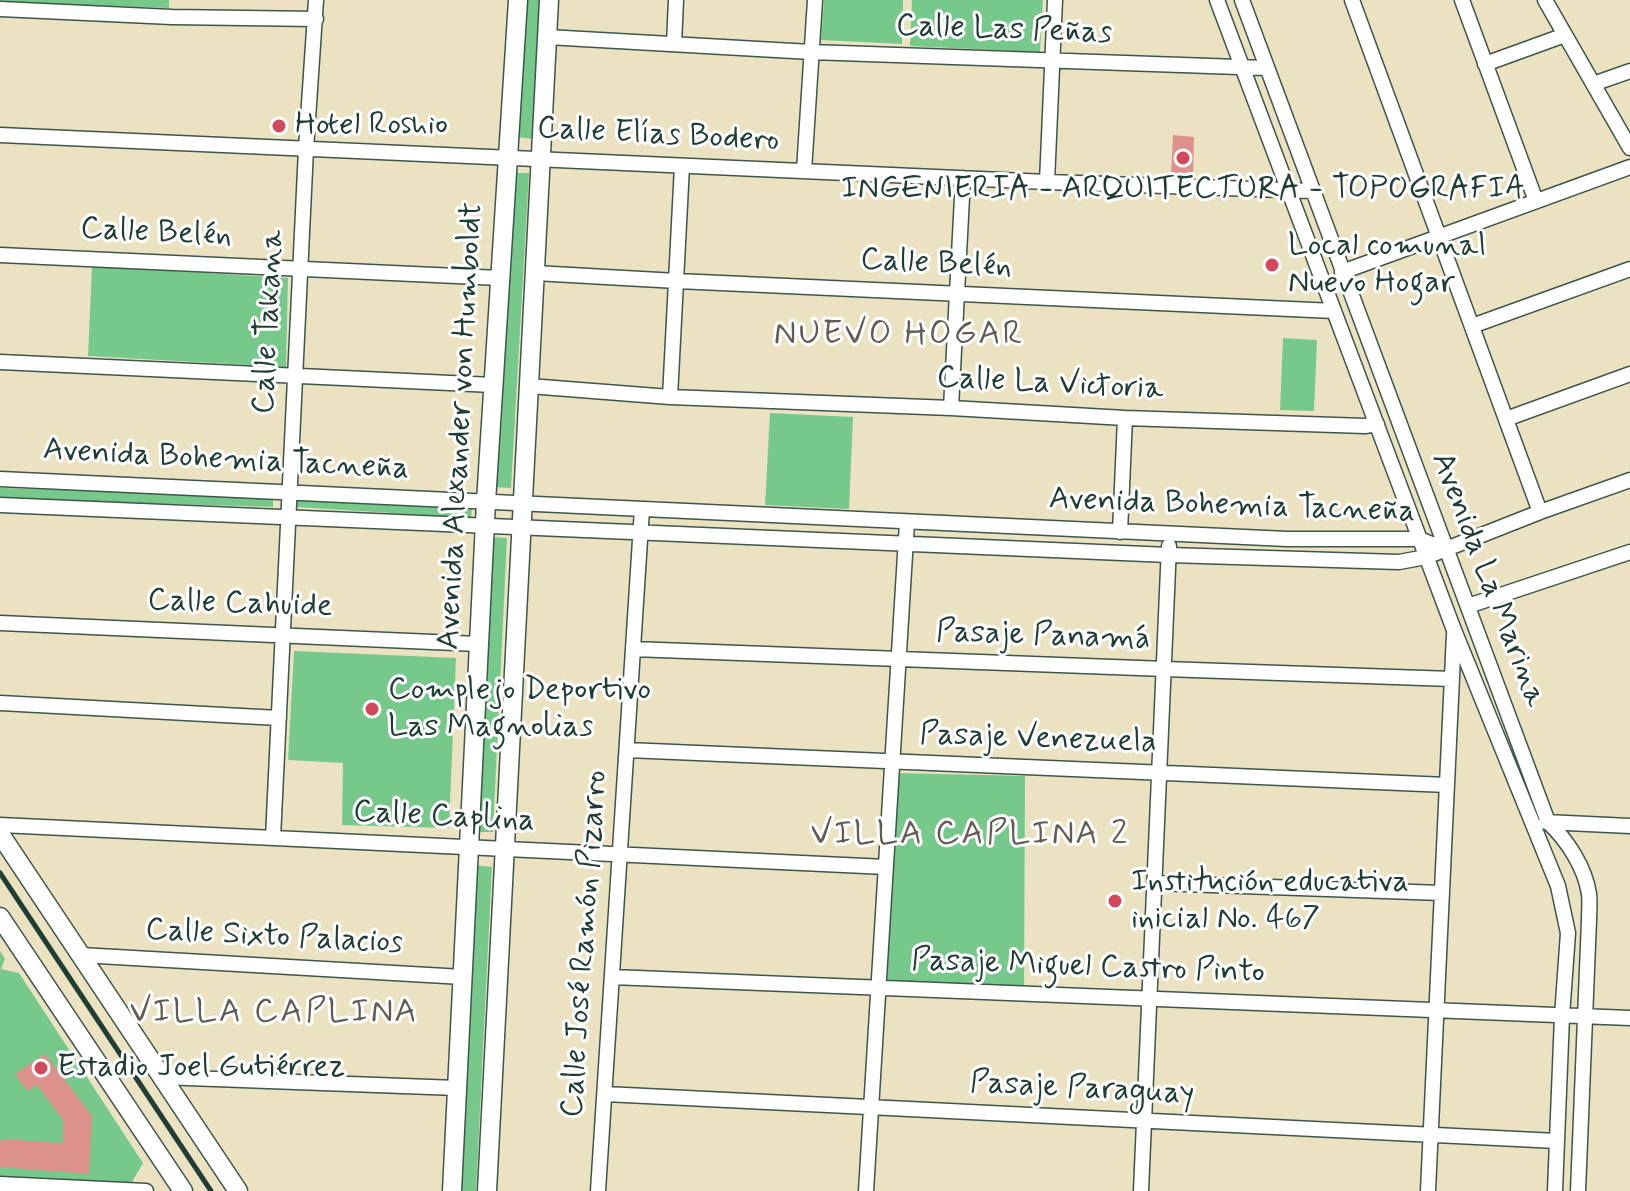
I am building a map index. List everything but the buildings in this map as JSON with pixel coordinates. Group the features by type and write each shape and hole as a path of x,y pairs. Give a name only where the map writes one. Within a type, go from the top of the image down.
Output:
{"main road":[{"name":"Avenida Alexander von Humboldt","path":"452,1191 478,644 518,0"},
{"name":"Avenida Alexander von Humboldt","path":"487,1191 549,0"},
{"path":"0,834 238,1191"},
{"path":"0,917 183,1191"}],"street":[{"path":"172,17 173,0"},
{"name":"Calle Takana","path":"273,838 316,0"},
{"path":"674,44 676,0"},
{"path":"804,171 815,0"},
{"path":"1047,182 1055,0"},
{"name":"Avenida La Marina","path":"1217,0 1454,630 1558,886 1568,933 1555,1191"},
{"name":"Avenida La Marina","path":"1242,0 1548,822 1565,838 1589,893 1578,1191"},
{"path":"1352,0 1540,512"},
{"path":"1462,0 1536,201"},
{"path":"1545,0 1630,148"},
{"path":"0,9 172,17 316,19"},
{"path":"1485,64 1565,35"},
{"name":"Calle Las Peñas","path":"547,37 811,52 1267,68"},
{"path":"1593,84 1630,71"},
{"name":"Calle Elías Bodero","path":"0,135 1313,191"},
{"path":"670,397 682,166"},
{"path":"1342,272 1630,167"},
{"path":"951,408 963,178"},
{"name":"Calle Belén","path":"0,255 500,278"},
{"path":"1472,326 1630,269"},
{"name":"Calle Belén","path":"535,273 1334,311"},
{"path":"0,362 493,385"},
{"path":"1506,419 1630,374"},
{"name":"Calle La Victoria","path":"529,386 670,397 1125,418 1377,424"},
{"path":"1120,532 1125,418"},
{"name":"Avenida Bohemia Tacneña","path":"0,479 1120,532 1287,539 1419,539 1445,549"},
{"path":"1445,549 1630,480"},
{"name":"Avenida Bohemia Tacneña","path":"0,505 1169,555 1399,562 1426,557 1445,549"},
{"name":"Calle José Ramón Pizarro","path":"598,1191 642,509"},
{"path":"866,1191 907,522"},
{"path":"1141,1191 1169,534"},
{"path":"1468,606 1630,552"},
{"name":"Calle Cahuide","path":"0,623 478,644"},
{"path":"1428,1191 1454,630"},
{"name":"Pasaje Panamá","path":"633,649 1452,679"},
{"path":"0,703 279,718"},
{"name":"Pasaje Venezuela","path":"627,750 1447,785"},
{"path":"1532,821 1630,826"},
{"name":"Calle Caplina","path":"0,825 886,867"},
{"path":"1155,883 1442,893"},
{"name":"Calle Sixto Palacios","path":"81,955 463,977"},
{"name":"Pasaje Miguel Castro Pinto","path":"612,977 1630,1018"},
{"path":"161,1077 457,1088"},
{"name":"Pasaje Paraguay","path":"605,1094 1557,1141"},
{"path":"0,1184 146,1191"}],"green space":[{"path":"169,0 169,8 0,2"},
{"path":"525,0 541,0 533,139 516,137"},
{"path":"824,0 903,0 902,44 821,40"},
{"path":"912,0 1043,0 1040,52 910,46"},
{"path":"515,173 529,173 511,488 495,487"},
{"path":"92,266 288,278 286,367 88,356"},
{"path":"1283,338 1317,340 1314,411 1280,410"},
{"path":"770,413 853,417 849,509 765,505"},
{"path":"0,488 273,496 273,507 0,499"},
{"path":"297,497 472,508 471,518 296,507"},
{"path":"493,537 507,538 493,832 476,832"},
{"name":"Complejo Deportivo Las Magnolias","path":"294,651 456,658 449,828 342,825 343,763 288,760"},
{"path":"896,773 1025,776 1024,991 887,985"},
{"path":"474,865 492,867 476,1191 460,1191"},
{"name":"Estadio Joel Gutiérrez","path":"0,951 5,959 1,969 19,973 143,1163 129,1187 0,1180"}],"railway":[{"path":"0,873 211,1191"}],"place":[{"name":"Hotel Roshio","path":"279,126"},
{"name":"INGENIERIA - ARQUITECTURA - TOPOGRAFIA","path":"1183,158"},
{"name":"Local comunal Nuevo Hogar","path":"1272,265"},
{"name":"Complejo Deportivo Las Magnolias","path":"372,709"},
{"name":"Institución educativa inicial No. 467","path":"1115,901"},
{"name":"Estadio Joel Gutiérrez","path":"41,1068"}],"district":[{"name":"NUEVO HOGAR","path":"899,336"},
{"name":"VILLA CAPLINA 2","path":"970,836"},
{"name":"VILLA CAPLINA","path":"274,1014"}]}
